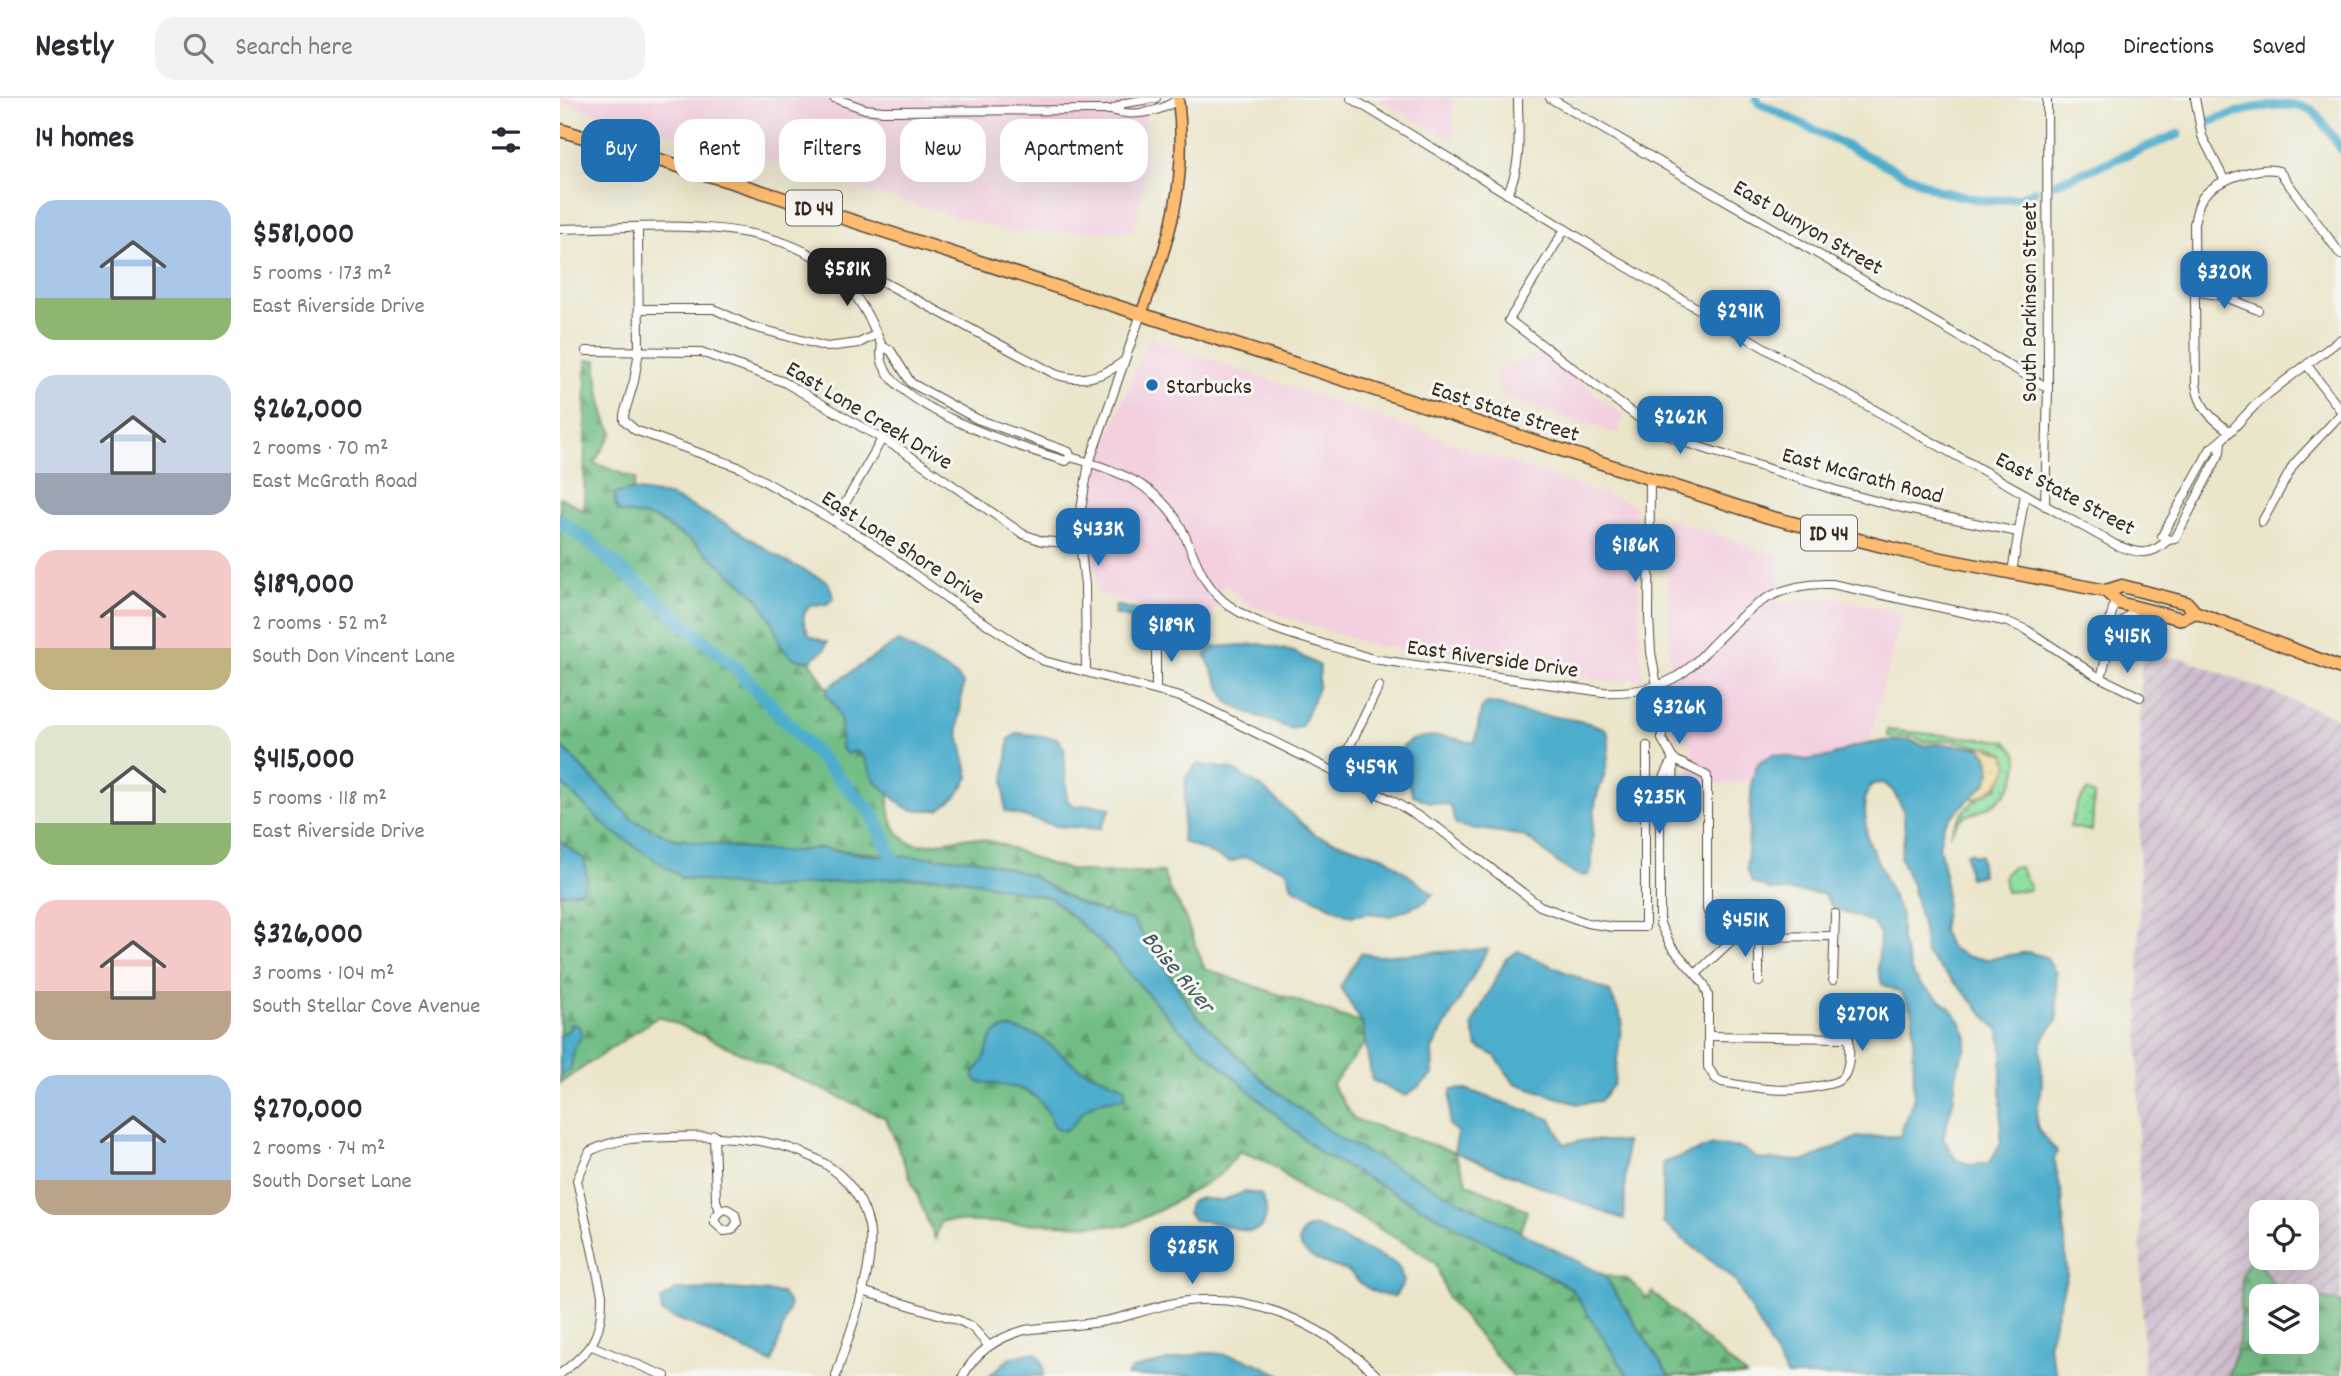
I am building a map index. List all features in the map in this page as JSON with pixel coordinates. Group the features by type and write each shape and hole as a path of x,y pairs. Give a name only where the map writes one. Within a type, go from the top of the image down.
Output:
{"highway":[{"name":"ID 44","path":"560,130 699,171 1141,314"},
{"name":"East State Street","path":"1141,314 1793,524 1906,552 2012,572 2110,595 2119,603 2182,619 2195,612"},
{"name":"East State Street","path":"2110,595 2122,586 2187,603 2195,612 2341,668"}],"main road":[{"path":"1141,314 1168,238 1179,191 1182,144 1179,98"}],"street":[{"path":"834,98 865,110 1111,110 1127,115 1167,108 1179,98"},
{"path":"1111,110 1125,103 1156,98"},
{"name":"East State Street","path":"1351,98 1780,357 2045,506 2136,553 2157,550 2168,540 2162,536 2168,525 2211,448 2221,441 2229,430"},
{"path":"1507,194 1518,164 1518,98"},
{"name":"East Dunyon Street","path":"1550,98 2048,388"},
{"name":"South Parkinson Street","path":"2045,506 2048,388 2047,98"},
{"path":"2195,98 2202,136 2225,181"},
{"path":"2341,255 2279,172 2260,169 2211,188 2197,207 2194,224 2197,393 2205,410 2229,430 2263,398 2341,340"},
{"path":"638,228 639,351"},
{"name":"East Riverside Drive","path":"560,229 701,228 739,232 797,247 823,262 855,294 882,346 880,355 885,369 894,381 912,396 979,433 1066,461 1070,457"},
{"name":"East McGrath Road","path":"1565,229 1509,320 1656,430 1835,490 1902,508 2018,532"},
{"path":"823,262 834,257 846,262 1066,378 1084,380 1102,375 1126,359"},
{"path":"2194,290 2223,296 2259,310"},
{"path":"639,309 713,309 750,326 827,347 859,343 877,334"},
{"path":"1086,671 1086,585 1079,526 1089,463 1141,314"},
{"name":"East Riverside Drive","path":"882,346 891,351 911,383 976,419 1069,452 1070,457"},
{"name":"East Lone Creek Drive","path":"586,351 691,351 712,355 784,382 903,451 1023,534 1042,541 1080,544"},
{"name":"East Lone Shore Drive","path":"639,351 637,371 624,420 635,430 741,468 835,521 869,541 948,599 1044,661 1202,706 1337,772 1438,828 1539,906 1587,923 1613,927 1645,927 1647,746"},
{"path":"2262,522 2294,464 2341,413 2307,365"},
{"path":"835,521 882,439"},
{"name":"East Riverside Drive","path":"1070,457 1120,473 1146,486 1158,496 1179,523 1205,581 1233,608 1261,623 1373,659 1603,692 1634,691 1658,686 1677,677 1760,600 1791,587 1816,583 1848,587 2008,622 2027,630 2071,662 2140,697"},
{"path":"1650,478 1651,652 1658,686 1662,739 1673,759 1674,800 1660,818 1660,924 1671,946 1697,973 1708,995 1708,1067 1715,1078 1722,1082 1764,1089 1788,1091 1834,1083 1842,1079 1848,1066 1848,1018"},
{"path":"2012,572 2025,494"},
{"path":"2110,595 2113,632"},
{"path":"2101,678 2113,632 2119,623 2139,607"},
{"path":"1156,638 1156,691"},
{"path":"1337,772 1379,686"},
{"path":"1673,759 1707,776 1707,909 1709,916 1731,939"},
{"path":"1833,980 1835,914"},
{"path":"1697,973 1731,939 1740,936 1833,936"},
{"path":"1759,936 1759,982"},
{"path":"1708,1037 1848,1038"},
{"path":"714,1135 716,1200 720,1211"},
{"path":"560,1374 584,1356 592,1346 599,1326 602,1295 577,1180 590,1151 616,1140 714,1135 794,1149 813,1156 842,1178 854,1194 869,1225 870,1253 862,1291 836,1376"},
{"path":"862,1291 958,1320 972,1327 988,1345"},
{"path":"963,1376 968,1366 988,1345 1025,1330 1104,1321 1173,1303 1199,1300 1225,1300 1273,1310 1293,1318 1351,1355 1377,1376"},
{"path":"592,1346 664,1376"}],"shaded area":[{"path":"560,98 1144,98 1145,119 1000,119 1000,182 1144,182 1134,232 1010,232 837,182 886,182 886,119 779,119 779,165 765,161 765,119 674,119 674,135 660,131 660,119 619,119 560,102"},
{"path":"1376,98 1453,98 1453,141"},
{"path":"1148,338 1635,505 1642,678 1617,682 1371,645 1250,605 1225,584 1206,629 1098,593 1089,527 1103,451"},
{"path":"1542,352 1624,416 1618,434 1504,398 1494,372"},
{"path":"1665,517 1781,557 1778,604 1830,597 1902,613 1869,743 1832,756 1807,760 1773,754 1757,765 1752,781 1700,783 1687,775 1691,768 1693,749 1684,739 1673,737 1672,727"},
{"path":"2141,654 2185,659 2341,719 2341,1376 2144,1376 2138,1138"}],"green space":[{"path":"586,360 597,360 600,398 613,432 594,463 636,479 632,490 614,494 699,546 759,599 772,621 781,646 793,658 810,661 827,688 827,696 836,708 840,720 841,748 863,756 876,782 889,793 892,820 902,837 921,845 963,838 981,839 1056,866 1082,871 1163,872 1170,891 1182,910 1205,969 1362,1023 1365,1043 1332,1085 1354,1119 1454,1152 1468,1184 1527,1211 1520,1232 1340,1139 1267,1084 1196,1015 1133,920 1074,901 1030,875 915,858 818,848 790,852 674,839 633,820 560,745 560,497 584,510"},
{"path":"1888,730 2005,741 2017,753 2017,772 2003,796 1988,807 1966,816 1950,835 1958,819 1969,806 1998,787 2005,754 1997,749 1951,740 1925,742 1915,737 1888,736"},
{"path":"560,782 609,829 757,889 867,879 953,877 1051,898 1108,949 1176,1026 1320,1153 1571,1288 1628,1376 1513,1376 1448,1299 1436,1264 1422,1253 1353,1214 1311,1195 1269,1163 1240,1151 1221,1174 1162,1209 1126,1226 941,1221 935,1239 886,1118 659,1016 560,1083"},
{"path":"2087,791 2094,795 2092,831 2070,827 2077,804"},
{"path":"2012,867 2020,867 2029,890 2006,892 2004,875"},
{"path":"2249,1260 2249,1270 2264,1270 2274,1284 2249,1284 2249,1354 2319,1354 2319,1297 2341,1303 2341,1376 2228,1376 2239,1342 2242,1275"},
{"path":"1604,1275 1627,1279 1648,1298 1652,1292 1746,1376 1669,1376"}],"sand":[{"path":"1984,746 2005,754 2009,765 1999,783 1974,800 1973,793 1987,782 1987,755 1979,747"}],"water":[{"path":"632,490 670,496 725,523 785,561 828,582 834,598 827,604 810,605 804,616 804,624 810,636 827,642 824,650 810,661 793,658 781,646 772,621 759,599 699,546 657,519 619,512 614,494"},
{"path":"1116,605 1141,611 1138,620 1114,614"},
{"path":"898,641 957,676 963,684 958,730 969,777 957,796 939,810 912,810 903,806 876,782 863,756 855,751 847,754 841,748 839,714 827,696 827,688"},
{"path":"1260,644 1294,652 1320,666 1318,688 1301,727 1291,729 1242,710 1227,701 1205,655 1213,647"},
{"path":"1487,703 1525,713 1580,721 1607,730 1608,760 1595,806 1592,867 1588,875 1564,868 1525,837 1457,825 1450,805 1429,802 1413,795 1402,770 1402,747 1412,740 1432,736 1475,742 1481,710"},
{"path":"1018,733 1057,738 1064,748 1067,800 1075,806 1111,808 1100,829 1056,826 1005,811 1004,783 1009,739"},
{"path":"1910,740 1925,746 1937,744 1979,747 1987,755 1990,769 1987,782 1944,824 1939,846 1945,874 1946,903 1942,931 1950,948 1969,957 1988,959 2028,952 2046,957 2056,973 2057,1021 2043,1039 2041,1047 2042,1081 2036,1117 2040,1133 2057,1151 2054,1160 2062,1195 2067,1275 2048,1345 2057,1376 1787,1376 1734,1279 1663,1223 1663,1163 1713,1145 1742,1148 1758,1159 1805,1161 1858,1137 1900,1136 1914,1097 1913,1013 1901,993 1882,984 1878,968 1880,935 1872,922 1833,908 1824,894 1770,890 1752,882 1747,869 1752,781 1757,765 1773,754 1807,760 1832,756 1852,747 1884,741","holes":["1884,783 1893,791 1903,809 1905,834 1900,857 1912,885 1926,954 2000,1032 2003,1054 2001,1143 1989,1163 1972,1165 1956,1160 1943,1137 1953,1101 1957,1069 1967,1038 1960,1021 1948,1006 1921,985 1912,973 1901,938 1901,915 1867,837 1864,799 1872,784"]},
{"path":"560,745 633,820 674,839 790,852 818,848 868,855 976,859 1030,875 1074,901 1133,920 1196,1015 1267,1084 1340,1139 1604,1275 1669,1376 1628,1376 1571,1288 1320,1153 1176,1026 1108,949 1051,898 953,877 867,879 757,889 681,877 609,829 560,782"},
{"path":"1197,764 1231,769 1260,786 1315,835 1385,857 1433,894 1425,902 1391,916 1370,913 1350,916 1292,887 1287,870 1245,857 1230,862 1182,841 1186,777"},
{"path":"560,841 584,859 587,878 582,891 560,894"},
{"path":"1971,852 1972,855 1980,855 1982,875 1969,878 1966,853"},
{"path":"1488,949 1432,1049 1433,1075 1406,1096 1372,1080 1362,1023 1340,987 1361,953 1376,956"},
{"path":"1518,951 1610,992 1622,1020 1614,1084 1600,1101 1577,1104 1514,1083 1495,1056 1477,1046 1472,1025 1506,959"},
{"path":"570,1024 581,1029 580,1038 574,1049 571,1069 560,1076 560,1035 569,1030"},
{"path":"1011,1028 1037,1035 1078,1067 1125,1087 1125,1098 1094,1104 1064,1131 1056,1128 1045,1108 1032,1095 1015,1088 978,1082 974,1078 974,1072 992,1038 996,1033"},
{"path":"1465,1089 1551,1119 1564,1144 1586,1140 1626,1142 1624,1220 1454,1152 1458,1133 1449,1125 1451,1090"},
{"path":"1245,1192 1260,1194 1265,1203 1265,1220 1257,1230 1243,1230 1194,1220 1188,1213 1190,1202 1200,1198 1220,1201"},
{"path":"1315,1226 1399,1267 1404,1282 1395,1296 1386,1296 1371,1290 1349,1272 1307,1254 1299,1243 1300,1236 1305,1230"},
{"path":"730,1289 782,1293 790,1304 772,1363 698,1327 662,1313 661,1300 676,1290"},
{"path":"1033,1352 1042,1362 1043,1376 989,1376 1010,1358"},
{"path":"1203,1353 1225,1354 1244,1359 1283,1376 1127,1376 1132,1369"}],"waterway":[{"path":"1756,98 1759,103 1939,191 1987,201 2018,198 2035,191"},
{"path":"2209,122 2261,107 2300,107 2316,114 2341,149"},
{"path":"2056,183 2179,134"},
{"path":"560,521 587,540 736,668 871,812 898,869"}],"place":[{"name":"Starbucks","path":"1152,385"}],"water label":[{"name":"Boise River","path":"1179,971"}]}
